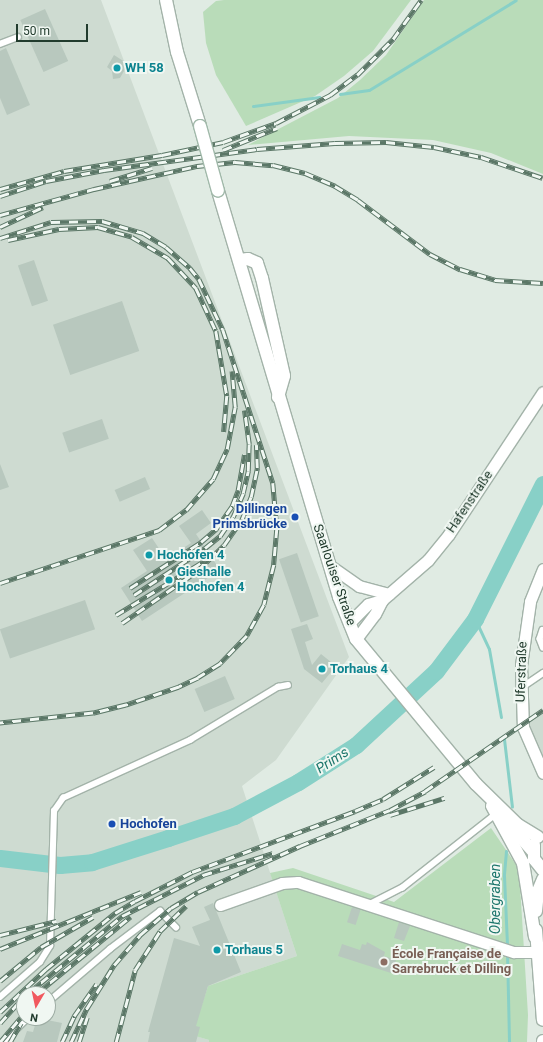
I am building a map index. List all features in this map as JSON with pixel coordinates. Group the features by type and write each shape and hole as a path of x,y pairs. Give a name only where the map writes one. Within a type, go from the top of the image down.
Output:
{"main road":[{"name":"Saarlouiser Straße","path":"166,0 177,52 200,126 278,398 329,565 349,623 356,638 369,656 476,784 496,813 523,863 536,938"},
{"path":"239,260 248,259 257,263 262,278 284,376 278,398"},
{"name":"Saarlouiser Straße","path":"476,784 518,825 541,835"},
{"name":"Saarlouiser Straße","path":"487,799 533,851 542,875 538,891 536,952 543,1020"},
{"path":"533,851 541,835"}],"street":[{"name":"Hafenstraße","path":"349,623 368,604 385,597 428,560 449,534 543,392"},
{"path":"329,565 359,586 385,597"},
{"name":"Uferstraße","path":"543,569 530,602 524,631 521,688 523,727 543,773"},
{"name":"Hafenstraße","path":"356,638 375,614 385,597"},
{"path":"220,905 282,883 298,882 514,952 536,952"}],"lane":[{"path":"0,44 18,37"},
{"path":"543,630 540,639 543,646"},
{"path":"521,688 543,673"},
{"path":"0,997 47,954 51,940 54,810 63,798 190,740 278,687 288,685"},
{"path":"366,905 402,888 496,813"},
{"path":"56,995 110,949 160,911 176,927"},
{"path":"3,1042 20,1026"}],"shaded area":[{"path":"0,0 101,0 349,657 276,760 242,786 297,956 208,986 193,1035 209,1040 209,1042 0,1042"},
{"path":"543,710 543,755 532,738 526,720"}],"green space":[{"path":"411,0 373,51 344,76 315,96 246,126 216,75 206,43 203,12 216,1"},
{"path":"424,0 543,0 543,174 491,153 433,140 349,136 248,145 338,98 360,80 386,55"},
{"path":"491,828 519,869 528,1015 527,1042 209,1042 209,1040 192,1035 208,986 297,956 270,873 293,868 394,902"}],"building":[{"path":"45,9 68,61 44,72 20,20"},
{"path":"6,48 30,105 7,115 0,98 0,51"},
{"name":"WH 58","path":"114,55 128,64 120,78 113,79 112,71 107,67"},
{"path":"34,260 48,301 32,306 18,266"},
{"path":"122,301 139,351 70,375 53,325"},
{"path":"102,419 109,439 69,453 62,433"},
{"path":"0,464 9,487 0,490"},
{"path":"145,477 150,489 120,502 115,490"},
{"name":"Gieshalle Hochofen 4","path":"202,510 211,523 196,534 220,570 142,621 121,588 147,571 133,550 152,538 166,559 191,543 179,526"},
{"path":"297,553 319,616 301,623 279,559"},
{"path":"85,600 95,629 10,659 0,629"},
{"path":"307,624 313,639 305,642 312,665 321,654 336,666 322,683 304,669 291,629"},
{"path":"225,676 235,699 204,712 195,689"},
{"path":"213,903 241,972 208,986 196,1026 200,1027 196,1042 148,1042 150,1032 148,1032 174,938 200,946 192,927 210,920 204,907"},
{"path":"352,907 361,910 356,925 347,922"},
{"path":"399,922 410,926 404,941 394,938"},
{"path":"367,942 385,952 384,956 396,960 391,973 338,956 342,944 360,950 362,944 366,945"},
{"path":"56,1022 62,1023 57,1042 23,1042 27,1031 33,1032 35,1026 56,1026"}],"waterway":[{"path":"340,94 369,90 516,0"},
{"path":"253,106 319,97"},
{"name":"Prims","path":"0,858 60,865 92,862 168,838 234,816 298,782 356,745 436,671 475,619 543,484"},
{"name":"Obergraben","path":"475,619 489,649 501,717"},
{"name":"Obergraben","path":"504,739 512,807"},
{"name":"Obergraben","path":"506,851 504,876 507,946"},
{"name":"Obergraben","path":"507,952 509,1042"}],"railway":[{"path":"0,189 64,171 162,155 223,142 276,123 330,95 357,75 393,39 421,0"},
{"path":"223,150 277,128"},
{"path":"0,196 46,181 104,170 257,149 335,143 386,142 434,147 481,157 543,178"},
{"path":"0,215 94,189 197,166 235,162 273,165 305,173 335,186 358,200 430,254 460,269 495,280 543,283"},
{"path":"110,181 152,168"},
{"path":"0,227 43,207"},
{"path":"0,238 51,222 102,221 143,233 166,247 190,268 199,279 223,330 273,483 277,529 274,565 264,605 247,636 220,664 198,678 179,687 126,705 93,713 0,723"},
{"path":"8,240 59,229 98,227 132,237 168,258 196,288 216,331 227,396 224,432"},
{"path":"0,583 159,530 186,510 213,479 227,449 235,407 232,371"},
{"path":"134,595 205,548 220,536 233,517 243,493 248,471 249,444 244,410"},
{"path":"122,623 197,571 224,545 242,519 251,497 257,468 256,445"},
{"path":"130,588 201,542 216,529 232,506 238,490 244,455"},
{"path":"116,615 204,561"},
{"path":"71,1042 87,1008 114,965 140,935 171,908 198,892 300,846 390,810 425,791 543,710"},
{"path":"0,1012 46,969 115,913 135,901 192,872 355,811 383,799 434,767"},
{"path":"390,815 444,798"},
{"path":"37,986 122,916 203,875 273,853"},
{"path":"0,949 141,892"},
{"path":"116,1042 135,970 160,931 186,906"},
{"path":"0,981 41,947 93,917"},
{"path":"46,986 130,917"},
{"path":"0,935 56,921"},
{"path":"62,1042 74,1016 96,984"},
{"path":"0,1023 16,1005"},
{"path":"79,1042 87,1017"},
{"path":"0,1042 16,1023"},
{"path":"10,1042 19,1026"}],"place":[{"name":"WH 58","path":"117,68"},
{"name":"Dillingen Primsbrücke","path":"295,517"},
{"name":"Hochofen 4","path":"149,555"},
{"name":"Gieshalle Hochofen 4","path":"169,580"},
{"name":"Torhaus 4","path":"322,669"},
{"name":"Hochofen","path":"112,824"},
{"name":"Torhaus 5","path":"217,950"},
{"name":"École Française de Sarrebruck et Dilling","path":"384,962"}]}
